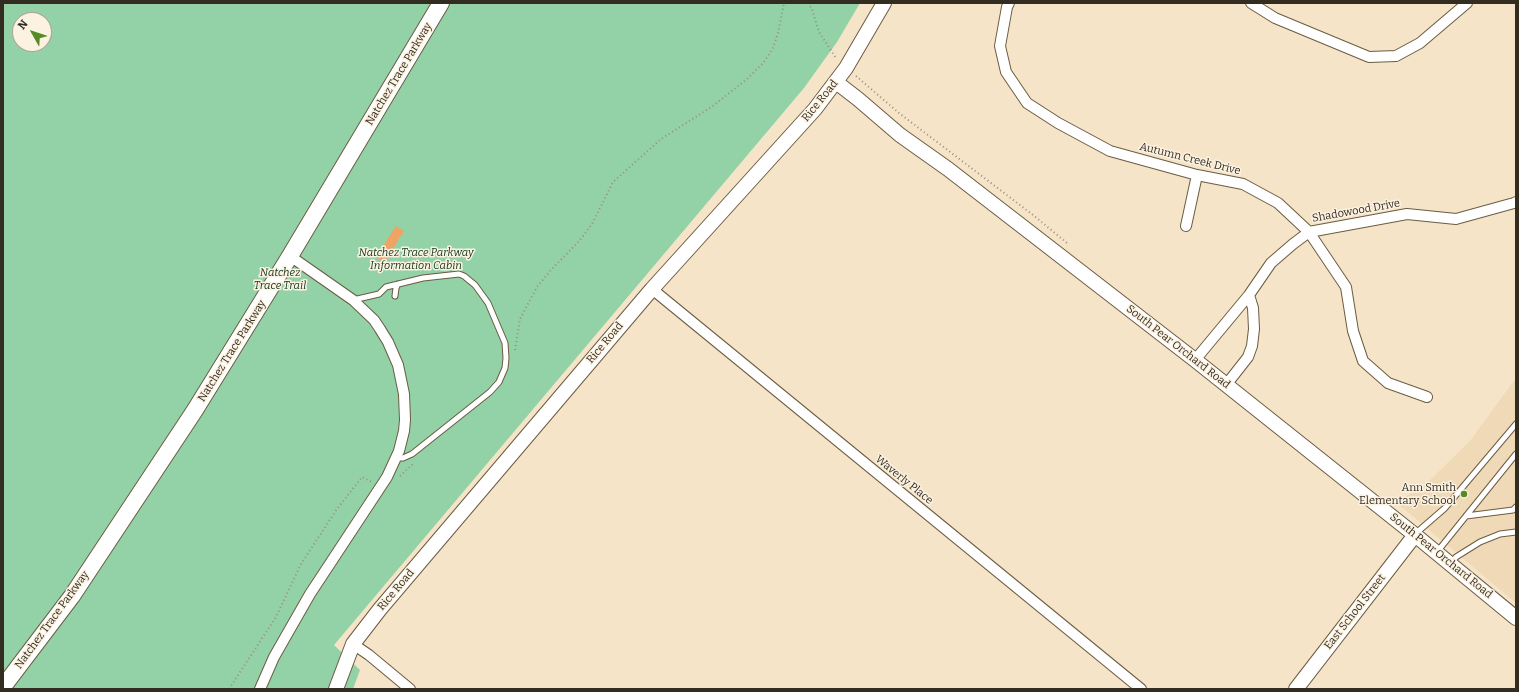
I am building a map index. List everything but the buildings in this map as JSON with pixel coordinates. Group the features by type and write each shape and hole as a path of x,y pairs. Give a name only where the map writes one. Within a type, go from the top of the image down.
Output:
{"main road":[{"name":"Natchez Trace Parkway","path":"3,687 72,596 195,410 290,256 440,3"}],"street":[{"name":"Rice Road","path":"336,689 353,644 380,609 652,289 815,109 846,68 884,3"},
{"name":"Autumn Creek Drive","path":"1009,3 1000,46 1006,72 1027,103 1058,123 1110,151 1197,175 1243,184 1278,203 1309,232 1346,287 1353,331 1363,362 1388,383 1427,397"},
{"path":"1251,3 1275,18 1369,57 1396,56 1420,43 1467,3"},
{"name":"South Pear Orchard Road","path":"836,82 900,135 948,169 1195,360 1415,535 1516,618"},
{"path":"1186,226 1197,175"},
{"name":"Shadowood Drive","path":"1195,360 1249,294 1271,263 1309,232 1407,214 1456,219 1515,204"},
{"path":"260,689 274,658 300,611 382,486 402,442 405,420 404,394 398,366 388,342 380,329 370,316 354,300 290,256"},
{"name":"Waverly Place","path":"652,289 1141,689"},
{"path":"1226,385 1248,357 1252,346 1254,329 1253,308 1249,294"},
{"name":"East School Street","path":"1296,689 1415,535"},
{"path":"353,644 369,655 410,689"}],"lane":[{"path":"354,300 380,294 386,287 398,284 437,276 454,274 464,276 475,284 488,303 505,343 506,358 503,375 490,392 412,454 403,458 396,458"},
{"path":"395,296 398,284"},
{"path":"1415,535 1445,508 1516,424"},
{"path":"1437,553 1516,454"},
{"path":"1466,516 1514,510 1516,508"},
{"path":"1450,564 1456,557 1480,542 1500,534 1516,532"}],"path":[{"path":"514,355 520,319 537,288 550,271 580,240 592,224 613,182 660,140 713,106 747,79 764,62 773,48 778,33 784,3"},
{"path":"808,3 812,9 819,32 837,59"},
{"path":"397,481 399,476 414,463"},
{"path":"229,689 276,618 301,564 337,509 362,477 376,484"}],"shaded area":[{"name":"Ann Smith Elementary School","path":"1516,378 1516,603 1397,503 1400,499 1422,488 1470,441"}],"green space":[{"name":"Natchez Trace Trail","path":"3,3 860,3 837,42 804,88 334,645 360,670 353,689 3,689"}],"place":[{"name":"Ann Smith Elementary School","path":"1464,494"}],"park label":[{"name":"Natchez Trace Parkway Information Cabin","path":"416,259"}]}
